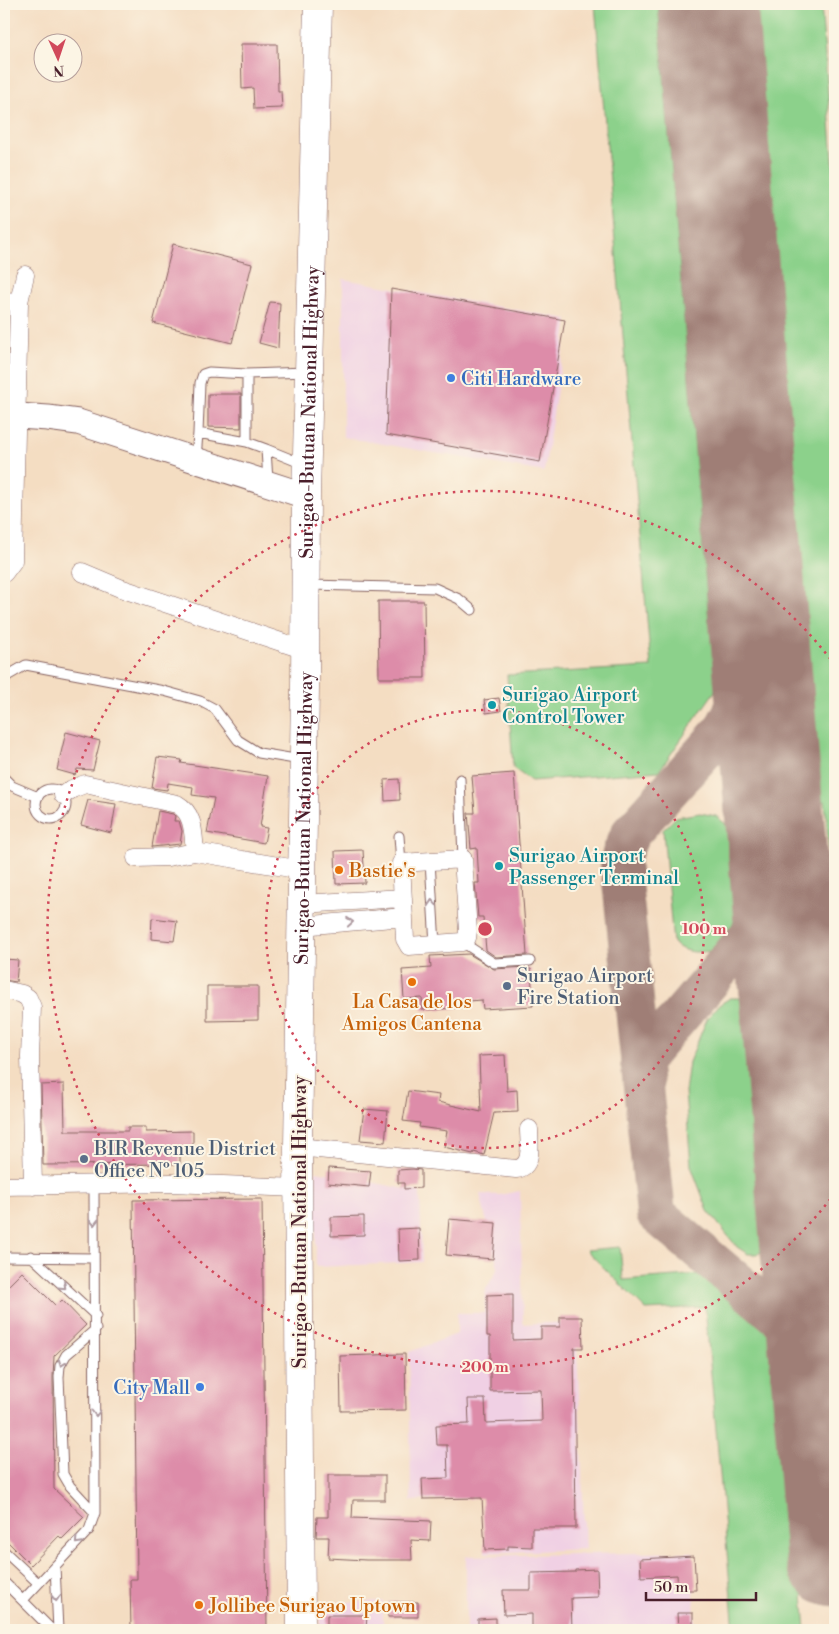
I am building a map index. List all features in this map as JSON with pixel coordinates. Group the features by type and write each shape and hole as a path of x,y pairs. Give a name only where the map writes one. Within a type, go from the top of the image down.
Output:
{"highway":[{"name":"Surigao-Butuan National Highway","path":"301,1630 298,1147 306,496 318,4"}],"street":[{"path":"4,573 12,561 10,416 12,301 26,275"},
{"path":"10,416 78,422 306,496"},
{"path":"82,572 171,606 305,650"},
{"path":"63,795 85,784 177,804 188,813 191,820 195,852"},
{"path":"136,858 168,857 195,852 302,870"},
{"path":"463,859 467,938 462,942 410,946 405,939 400,863 463,859"},
{"path":"301,915 403,898"},
{"path":"301,915 404,917"},
{"path":"4,990 22,994 28,998 32,1007 30,1056 33,1186"},
{"path":"298,1147 516,1169 525,1166 529,1156 528,1129"},
{"path":"4,1186 171,1183 298,1188"}],"lane":[{"path":"196,460 200,383 204,374 209,372 247,374 309,372"},
{"path":"247,374 247,442"},
{"path":"198,434 247,442 307,466"},
{"path":"266,449 269,483"},
{"path":"306,585 435,588 459,599 472,610"},
{"path":"4,681 8,676 26,664 164,691 200,701 215,708 238,740 259,753 304,761"},
{"path":"4,778 12,786 38,797"},
{"path":"460,779 463,859"},
{"path":"50,790 55,790 63,795 66,804 63,814 54,819 45,818 36,806 38,797 50,790"},
{"path":"399,836 400,863"},
{"path":"430,861 435,944"},
{"path":"462,942 494,963 530,961"},
{"path":"23,1600 89,1530 95,1514 96,1316 94,1185"},
{"path":"31,1256 96,1316"},
{"path":"4,1257 94,1258"},
{"path":"95,1514 70,1486 63,1474 59,1377 60,1366 66,1355 96,1329"},
{"path":"4,1551 38,1583"},
{"path":"55,1566 58,1630"},
{"path":"4,1582 52,1630"}],"shaded area":[{"name":"Citi Hardware","path":"343,279 568,319 544,472 343,437"},
{"path":"316,1171 420,1192 422,1262 316,1267"},
{"path":"520,1191 523,1324 576,1322 585,1549 485,1553 482,1498 411,1501 409,1352 457,1334 457,1313 485,1313 485,1291 498,1268 480,1194 499,1195"},
{"path":"693,1552 695,1630 466,1630 466,1556"},
{"path":"383,1601 383,1630 320,1630 319,1603"}],"green space":[{"path":"595,4 658,4 709,622 724,621 726,648 714,649 717,688 659,771 531,781 513,768 507,675 651,667"},
{"path":"756,4 821,4 835,186 835,931 825,801 808,802 792,613 806,612"},
{"path":"700,813 716,816 728,826 736,920 710,951 695,952 682,949 673,943 663,830 676,817"},
{"path":"730,998 742,998 751,1097 761,1096 773,1238 765,1251 756,1254 748,1254 737,1247 708,1211 691,1166 685,1092 689,1062 707,1019 719,1005"},
{"path":"620,1247 623,1280 700,1274 782,1343 806,1630 734,1630 705,1307 646,1310 586,1250"}],"building":[{"path":"241,44 277,44 278,91 281,91 282,108 254,109 253,88 242,89"},
{"path":"173,244 252,264 232,343 153,323"},
{"name":"Citi Hardware","path":"391,289 565,320 540,462 386,435"},
{"path":"270,302 280,303 278,348 259,343"},
{"path":"208,394 241,394 241,428 208,427"},
{"path":"378,601 424,601 425,678 379,678"},
{"name":"Surigao Airport Control Tower","path":"499,698 501,711 486,713 484,700"},
{"path":"66,732 100,741 93,770 77,769 75,775 57,770"},
{"path":"157,757 182,760 181,763 268,776 260,827 267,828 264,843 207,833 214,798 192,795 193,787 168,783 167,790 152,788"},
{"name":"Surigao Airport Passenger Terminal","path":"514,773 527,955 496,957 486,950 483,917 478,917 475,883 479,883 477,848 471,849 468,813 475,813 472,776"},
{"path":"399,779 400,800 385,801 384,780"},
{"path":"88,800 116,804 111,833 81,825"},
{"path":"158,811 173,814 175,816 174,821 179,821 182,831 180,844 152,847"},
{"path":"363,850 365,883 336,884 335,851"},
{"path":"152,918 177,921 174,941 151,939"},
{"path":"469,954 494,969 528,967 528,969 531,969 533,1006 483,1009 482,1000 456,1002 457,1008 423,1010 422,998 404,999 402,970 431,968 430,956"},
{"path":"4,959 18,960 16,982 4,980"},
{"path":"207,986 258,986 258,1020 207,1021"},
{"path":"505,1055 507,1091 517,1090 518,1112 494,1113 484,1155 444,1147 447,1131 419,1127 420,1123 403,1121 408,1091 439,1095 438,1102 481,1112 479,1056"},
{"path":"64,1084 65,1131 128,1131 128,1127 146,1127 146,1132 193,1131 193,1155 180,1155 180,1164 43,1165 41,1085"},
{"path":"364,1109 388,1111 385,1142 360,1140"},
{"path":"329,1168 371,1171 369,1187 328,1183"},
{"path":"398,1170 421,1170 421,1188 404,1189 404,1183 398,1183"},
{"name":"City Mall","path":"262,1199 267,1630 131,1630 130,1579 137,1579 133,1200"},
{"path":"364,1216 364,1235 331,1236 331,1217"},
{"path":"449,1219 496,1223 493,1259 446,1255"},
{"path":"419,1228 420,1260 399,1261 398,1229"},
{"path":"22,1272 56,1306 62,1300 86,1325 54,1356 53,1377 54,1489 84,1517 62,1539 59,1536 31,1565 4,1538 4,1290"},
{"path":"513,1294 513,1340 541,1339 541,1327 560,1327 560,1317 582,1317 583,1348 574,1348 576,1528 532,1528 532,1547 508,1546 508,1549 485,1550 482,1498 423,1499 422,1479 448,1478 447,1445 437,1445 436,1425 469,1424 468,1399 485,1399 486,1423 542,1421 541,1390 490,1391 490,1336 487,1336 487,1295"},
{"path":"405,1354 406,1410 341,1411 340,1356"},
{"path":"328,1475 385,1475 385,1500 353,1500 352,1518 431,1521 430,1541 411,1540 412,1560 328,1558 329,1537 316,1537 317,1517 328,1517"},
{"path":"694,1556 696,1590 678,1590 677,1575 641,1577 640,1559"},
{"path":"597,1569 598,1597 571,1598 572,1630 532,1630 532,1614 504,1615 503,1590 531,1590 531,1573 575,1572 575,1570"},
{"path":"388,1602 418,1602 418,1617 388,1617"},
{"path":"677,1613 693,1613 693,1630 678,1630"},
{"path":"327,1615 367,1615 366,1630 327,1630"},
{"path":"496,1618 496,1630 478,1630 478,1619"}],"taxiway":[{"path":"760,649 748,683 723,730 630,834 620,862 656,1214 818,1350"},
{"path":"640,1063 781,898"}],"runway":[{"path":"708,4 835,1557"}],"place":[{"name":"Citi Hardware","path":"451,378"},
{"name":"Surigao Airport Control Tower","path":"492,705"},
{"name":"Surigao Airport Passenger Terminal","path":"499,866"},
{"name":"Bastie's","path":"339,870"},
{"name":"La Casa de los Amigos Cantena","path":"412,982"},
{"name":"Surigao Airport Fire Station","path":"507,986"},
{"name":"BIR Revenue District Office № 105","path":"84,1159"},
{"name":"City Mall","path":"200,1387"},
{"name":"Jollibee Surigao Uptown","path":"199,1605"}]}
